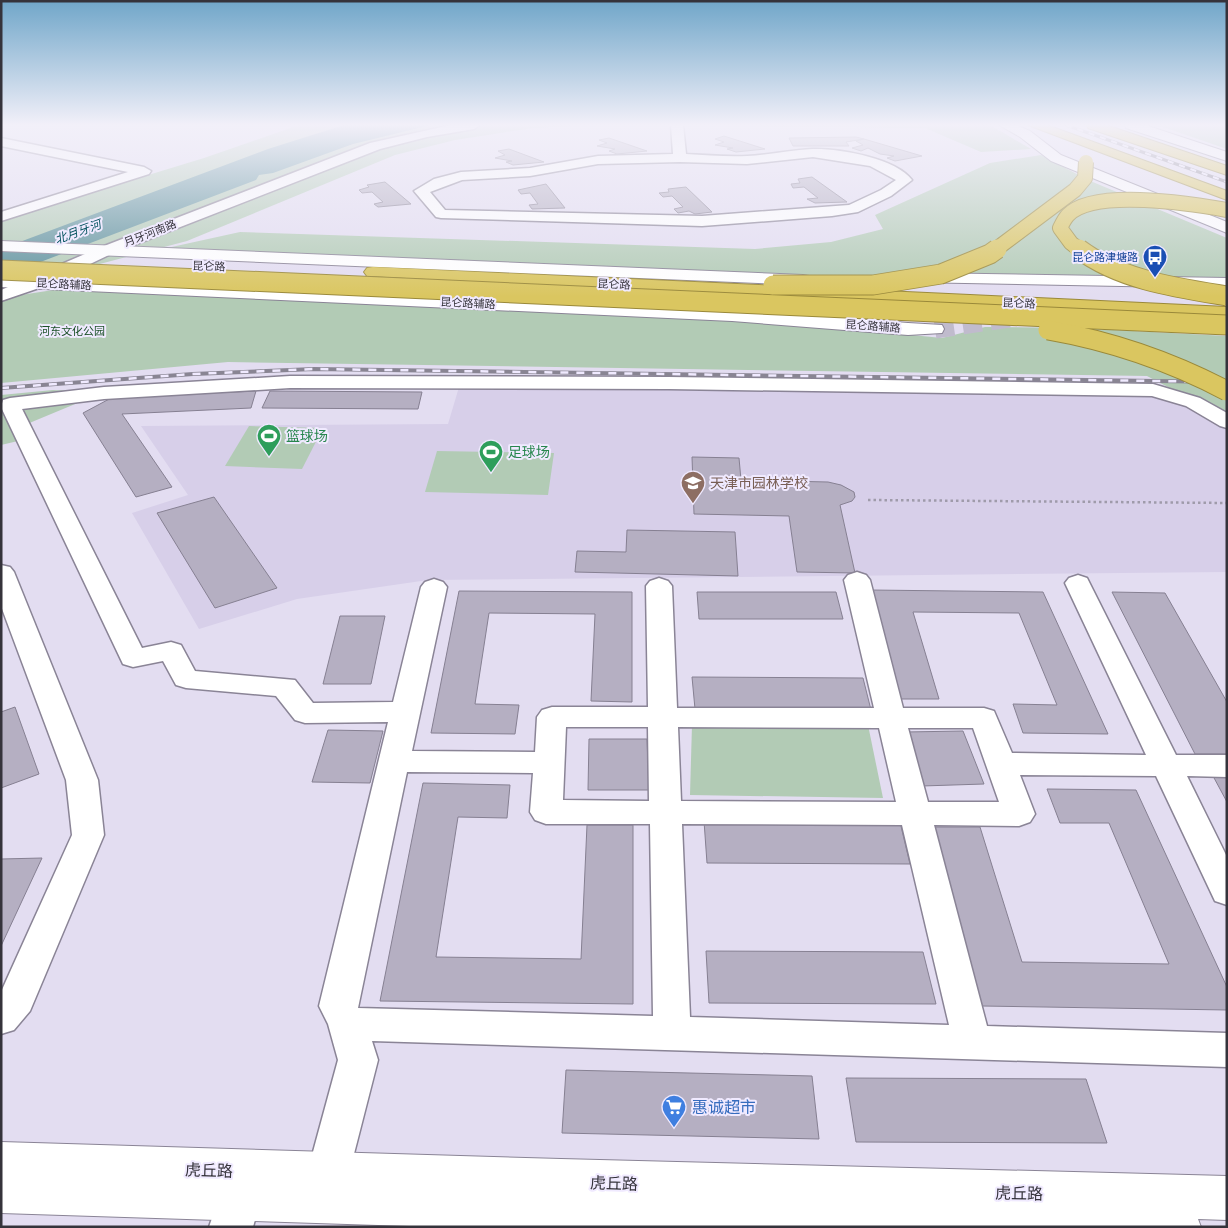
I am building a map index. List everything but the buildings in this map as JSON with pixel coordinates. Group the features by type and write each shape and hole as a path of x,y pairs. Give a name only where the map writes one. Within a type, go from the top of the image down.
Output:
{"highway":[{"path":"773,285 848,287 911,281 955,270 990,254 1075,190 1082,182"},
{"path":"1190,182 1227,196"},
{"path":"1206,182 1227,190"},
{"path":"1227,210 1167,201 1108,201 1072,211 1061,221 1060,228 1069,243 1098,261 1152,280 1227,296"},
{"name":"昆仑路","path":"1,258 373,272 1227,313"},
{"name":"昆仑路","path":"1,270 1227,324"},
{"path":"373,272 541,274 1227,306"},
{"path":"519,294 927,323 1023,326 1077,335 1122,347 1175,365 1227,391"},
{"path":"927,323 1227,332"}],"main road":[{"path":"1115,182 1227,228"},
{"path":"1,246 796,280 943,278 1227,283"},
{"name":"昆仑路辅路","path":"1,282 722,315 908,329 927,323"},
{"name":"虎丘路","path":"1,1163 239,1199"},
{"name":"虎丘路","path":"1,1191 239,1199 324,1187 559,1206 1018,1214 1178,1227"},
{"name":"虎丘路","path":"1018,1214 1227,1198"}],"street":[{"path":"1,217 109,182"},
{"name":"月牙河南路","path":"1,296 36,283 105,251 282,182"},
{"path":"438,182 420,191 441,214 576,216 637,220 702,221 853,209 886,193 902,182"},
{"path":"405,712 305,713 285,687 186,679 171,651 133,658 6,405 104,393 290,382 669,383 1113,389 1153,390 1193,402 1227,422"},
{"path":"1,572 82,780 88,835 17,1000 1,1018"},
{"path":"857,580 972,1042"},
{"path":"1078,583 1227,892"},
{"path":"659,586 672,1034"},
{"path":"324,1187 358,1060 347,1024 338,1006 434,587"},
{"path":"552,717 662,717 984,718 1019,814 546,812 552,717"},
{"path":"394,761 549,763"},
{"path":"1001,764 1227,766"},
{"path":"347,1024 1227,1050"}],"path":[{"path":"868,500 1227,503"}],"shaded area":[{"name":"天津市园林学校","path":"462,377 1161,388 1227,421 1227,572 428,580 297,599 199,629 132,513 188,495 141,426 448,424"}],"green space":[{"path":"124,182 329,182 187,241 1,290 1,220"},
{"path":"947,182 1094,182 1227,238 1227,277 818,276 167,248 240,232 755,249 831,242 883,229 875,215"},
{"name":"河东文化公园","path":"73,287 790,323 942,338 985,327 1076,328 1227,336 1227,418 1147,376 228,362 1,383 1,298"},
{"path":"53,390 104,392 15,429 18,441 1,445 1,395"},
{"path":"249,426 323,428 302,469 225,466"},
{"name":"足球场","path":"437,451 554,453 548,495 425,492"},
{"path":"692,725 868,725 883,798 690,795"}],"water":[{"name":"北月牙河","path":"179,182 250,182 1,277 1,249"}],"tunnel":[{"path":"935,329 1010,318"}],"railway":[{"path":"1,388 193,374 314,369 1227,382"}],"place":[{"name":"昆仑路津塘路","path":"1155,278"},
{"name":"篮球场","path":"269,457"},
{"name":"足球场","path":"491,473"},
{"name":"天津市园林学校","path":"693,504"},
{"name":"惠诚超市","path":"674,1128"}]}
